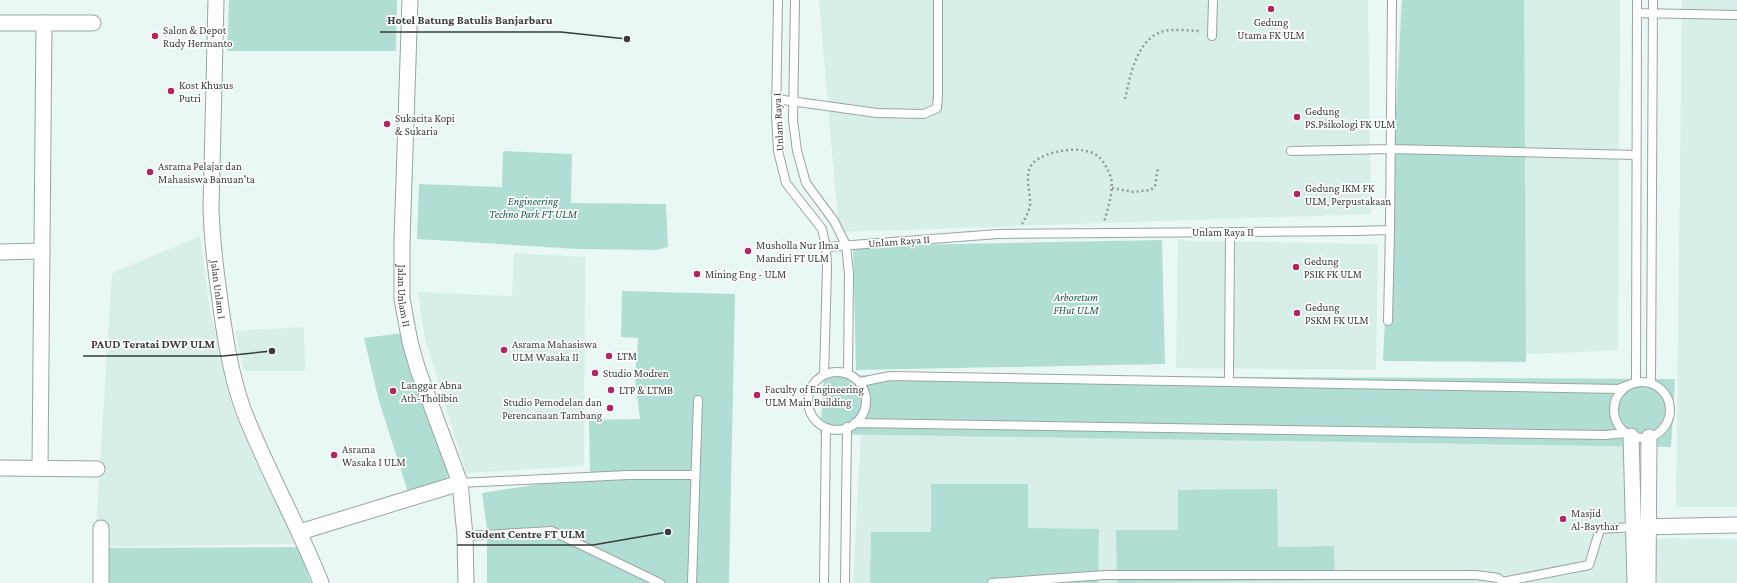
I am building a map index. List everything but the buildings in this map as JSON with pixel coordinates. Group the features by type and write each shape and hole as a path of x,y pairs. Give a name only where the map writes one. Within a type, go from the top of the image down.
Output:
{"street":[{"name":"Jalan Unlam I","path":"216,0 211,209 212,234 224,331 232,370 243,409 281,494 300,532 321,583"},
{"name":"Jalan Unlam II","path":"410,0 402,240 402,299 410,342 418,370 460,483 465,536 466,583"},
{"path":"0,23 93,23"},
{"path":"40,467 44,23"},
{"path":"0,252 42,251"},
{"path":"1629,435 1635,583"},
{"path":"1648,583 1649,437"},
{"path":"0,468 40,467 97,469"},
{"path":"300,532 460,483"},
{"path":"1633,526 1737,526"},
{"path":"101,528 101,583"}],"lane":[{"name":"Unlam Raya I","path":"778,0 776,99 778,151 786,183 822,229 826,247 827,268 824,375"},
{"name":"Unlam Raya I","path":"795,0 793,120 797,151 806,183 834,221 846,245 849,274 848,373"},
{"path":"776,99 877,113 924,114 937,108 938,0"},
{"path":"1212,33 1213,0"},
{"path":"1388,321 1392,0"},
{"path":"1636,382 1637,0"},
{"path":"1652,383 1653,0"},
{"path":"1637,14 1737,15"},
{"path":"1291,151 1391,149 1636,154"},
{"name":"Unlam Raya II","path":"826,247 1017,234 1390,230"},
{"path":"1229,381 1230,232"},
{"path":"848,373 860,382 866,396 864,411 855,423 841,430 826,428 814,419 807,406 809,390 817,378 824,375 848,373"},
{"path":"855,423 1629,435 1640,438 1649,437 1658,433 1666,426 1670,416 1670,406 1667,396 1660,388 1652,383 1636,382 1618,389 890,376 860,382"},
{"path":"1626,386 1619,394 1614,404 1614,415 1618,426 1629,435"},
{"path":"692,583 694,475 698,400"},
{"path":"845,583 847,427"},
{"path":"824,583 826,428"},
{"path":"460,483 628,475 694,475"},
{"path":"992,583 1105,574 1231,579 1476,575 1498,578 1503,582 1589,565 1600,529 1633,526"},
{"path":"465,536 552,531 660,583"}],"path":[{"path":"1125,99 1138,56 1143,46 1151,38 1162,32 1212,33"},
{"path":"1017,234 1030,205 1028,186 1032,164 1043,155 1061,151 1082,150 1098,156 1111,179 1112,188 1101,233"},
{"path":"1112,188 1133,192 1151,190 1155,186 1158,168"}],"shaded area":[{"path":"819,0 1368,0 1371,214 839,232"},
{"path":"1401,0 1620,0 1618,350 1383,361"},
{"path":"1682,0 1737,0 1737,507 1676,507"},
{"path":"200,236 209,304 230,399 237,419 258,466 298,544 106,547 96,528 112,273"},
{"path":"1178,239 1187,241 1378,244 1376,370 1176,368"},
{"path":"514,253 585,257 584,466 466,473 425,339 418,292 512,296"},
{"path":"304,327 305,371 244,371 235,331"},
{"path":"1626,432 1627,583 853,583 861,435"},
{"path":"1650,538 1737,539 1737,583 1654,583"}],"green space":[{"path":"229,0 397,0 396,51 227,51"},
{"path":"1402,0 1524,0 1526,362 1383,361"},
{"name":"Engineering Techno Park FT ULM","path":"503,151 572,154 571,203 666,204 668,247 656,250 578,249 417,239 419,184 502,187"},
{"name":"Arboretum FHut ULM","path":"1162,240 1165,364 856,370 853,246"},
{"path":"622,291 735,294 729,583 487,583 487,529 482,493 590,476 589,420 640,419 635,377 638,338 621,337"},
{"path":"402,333 450,471 445,482 409,495 379,401 364,338"},
{"path":"824,375 1675,379 1671,447 820,434"},
{"path":"931,484 1028,484 1028,528 1099,529 1098,583 870,583 871,532 931,532"},
{"path":"1277,489 1278,547 1334,546 1335,580 1117,583 1116,530 1178,530 1178,490"},
{"path":"298,547 311,583 109,583 108,548"}],"place":[{"name":"Gedung Utama FK ULM","path":"1271,9"},
{"name":"Salon & Depot Rudy Hermanto","path":"155,36"},
{"name":"Hotel Batung Batulis Banjarbaru","path":"627,39"},
{"name":"Kost Khusus Putri","path":"171,91"},
{"name":"Gedung PS.Psikologi FK ULM","path":"1297,117"},
{"name":"Sukacita Kopi & Sukaria","path":"387,124"},
{"name":"Asrama Pelajar dan Mahasiswa Banuan'ta","path":"150,172"},
{"name":"Gedung IKM FK ULM, Perpustakaan","path":"1297,194"},
{"name":"Musholla Nur Ilma Mandiri FT ULM","path":"748,251"},
{"name":"Gedung PSIK FK ULM","path":"1296,267"},
{"name":"Mining Eng - ULM","path":"697,274"},
{"name":"Gedung PSKM FK ULM","path":"1297,313"},
{"name":"Asrama Mahasiswa ULM Wasaka II","path":"504,350"},
{"name":"PAUD Teratai DWP ULM","path":"272,351"},
{"name":"LTM","path":"609,356"},
{"name":"Studio Modren","path":"595,373"},
{"name":"LTP & LTMB","path":"611,390"},
{"name":"Langgar Abna Ath-Tholibin","path":"393,391"},
{"name":"Faculty of Engineering ULM Main Building","path":"757,395"},
{"name":"Studio Pemodelan dan Perencanaan Tambang","path":"610,408"},
{"name":"Asrama Wasaka I ULM","path":"334,455"},
{"name":"Masjid Al-Baythar","path":"1563,519"},
{"name":"Student Centre FT ULM","path":"668,532"}]}
